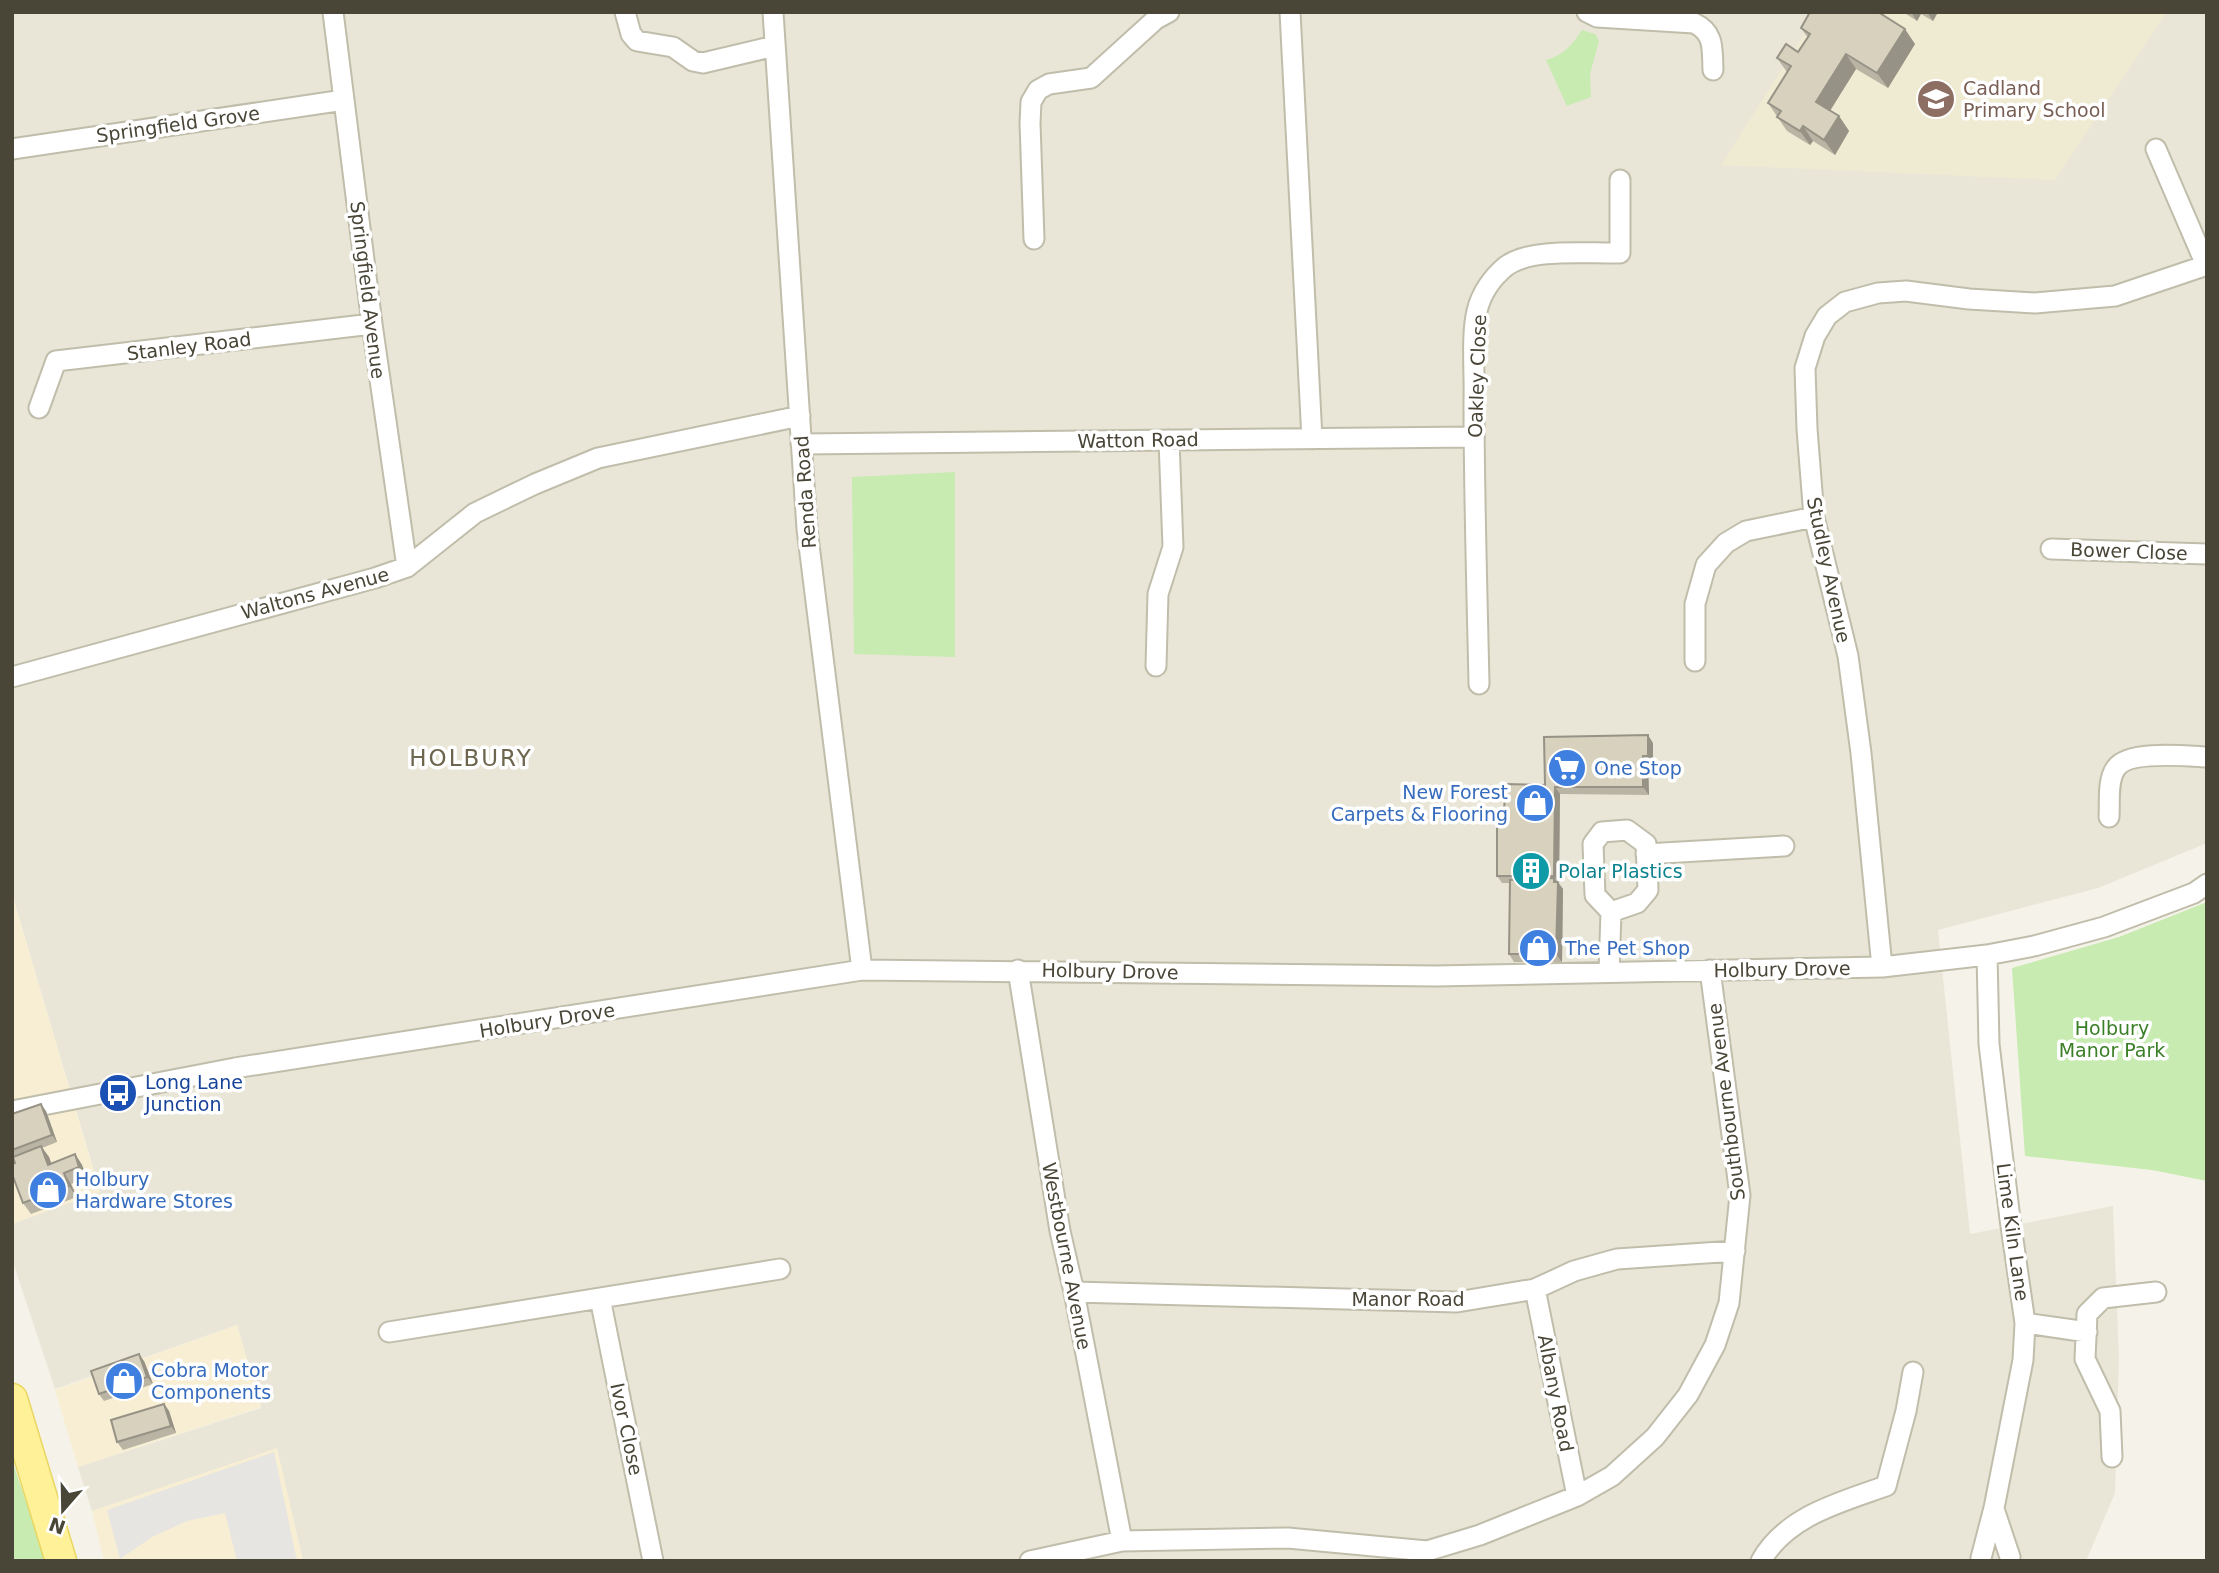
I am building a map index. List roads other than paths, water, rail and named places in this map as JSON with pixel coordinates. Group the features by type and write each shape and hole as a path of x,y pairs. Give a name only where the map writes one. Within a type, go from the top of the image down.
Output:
{"main road":[{"path":"12,1399 61,1561"}],"street":[{"name":"Springfield Avenue","path":"333,12 372,324 407,567"},
{"path":"625,12 631,34 637,41 674,47 693,61 704,63 775,46"},
{"name":"Renda Road","path":"773,12 807,529 862,970"},
{"path":"1034,239 1030,123 1031,102 1038,90 1049,83 1091,78 1156,19 1169,12"},
{"path":"1290,12 1312,439"},
{"path":"1587,12 1597,17 1693,23 1704,28 1710,38 1713,70"},
{"name":"Springfield Grove","path":"12,149 344,100"},
{"path":"2156,149 2206,265"},
{"name":"Oakley Close","path":"1479,684 1474,437 1476,312 1484,292 1507,265 1520,259 1563,253 1620,253 1620,180"},
{"name":"Studley Avenue","path":"1882,968 1861,753 1848,656 1814,517 1805,368 1815,336 1827,316 1845,302 1878,293 1906,291 1969,299 2035,303 2115,296 2206,265"},
{"name":"Stanley Road","path":"39,408 56,361 372,324"},
{"name":"Waltons Avenue","path":"12,677 407,567 475,513 534,484 598,458 800,416"},
{"name":"Watton Road","path":"801,444 1474,437"},
{"path":"1156,666 1158,594 1173,547 1169,440"},
{"path":"1695,661 1695,604 1706,565 1726,543 1745,531 1814,517"},
{"name":"Bower Close","path":"2051,548 2207,554"},
{"path":"2109,817 2115,768 2126,760 2145,756 2207,757"},
{"path":"1609,972 1611,912 1595,895 1593,844 1602,832 1627,830 1646,844 1648,890 1637,903 1611,912"},
{"path":"1646,853 1784,846"},
{"name":"Holbury Drove","path":"12,1111 236,1068 862,970 1436,976 1882,968 1987,955 2104,928 2194,892 2207,884"},
{"name":"Lime Kiln Lane","path":"1979,1559 1994,1508 2023,1360 2025,1322 1989,1044 1987,955"},
{"name":"Westbourne Avenue","path":"1018,970 1060,1231 1122,1541"},
{"name":"Southbourne Avenue","path":"1030,1561 1122,1541 1288,1538 1427,1551 1480,1535 1577,1496 1612,1476 1655,1437 1688,1395 1714,1345 1729,1303 1740,1195 1710,971"},
{"name":"Manor Road","path":"1074,1292 1457,1302 1535,1289 1574,1271 1617,1259 1735,1251"},
{"path":"389,1332 780,1269"},
{"name":"Albany Road","path":"1535,1289 1577,1496"},
{"path":"2112,1457 2110,1411 2085,1359 2087,1314 2103,1298 2156,1292"},
{"name":"Ivor Close","path":"600,1298 653,1561"},
{"path":"2025,1322 2087,1332"},
{"path":"1761,1561 1769,1547 1799,1520 1886,1486 1906,1411 1913,1372"},
{"name":"Lime Kiln Lane","path":"1994,1508 2014,1559"},
{"path":"1979,1559 1990,1554 2014,1559"}],"place":[{"name":"Cadland Primary School","path":"1936,99"},
{"name":"One Stop","path":"1567,768"},
{"name":"New Forest Carpets & Flooring","path":"1535,803"},
{"name":"Polar Plastics","path":"1531,871"},
{"name":"The Pet Shop","path":"1538,948"},
{"name":"Long Lane Junction","path":"118,1093"},
{"name":"Holbury Hardware Stores","path":"48,1190"},
{"name":"Cobra Motor Components","path":"124,1381"}],"district":[{"name":"HOLBURY","path":"471,758"}],"park label":[{"name":"Holbury Manor Park","path":"2112,1039"}]}
